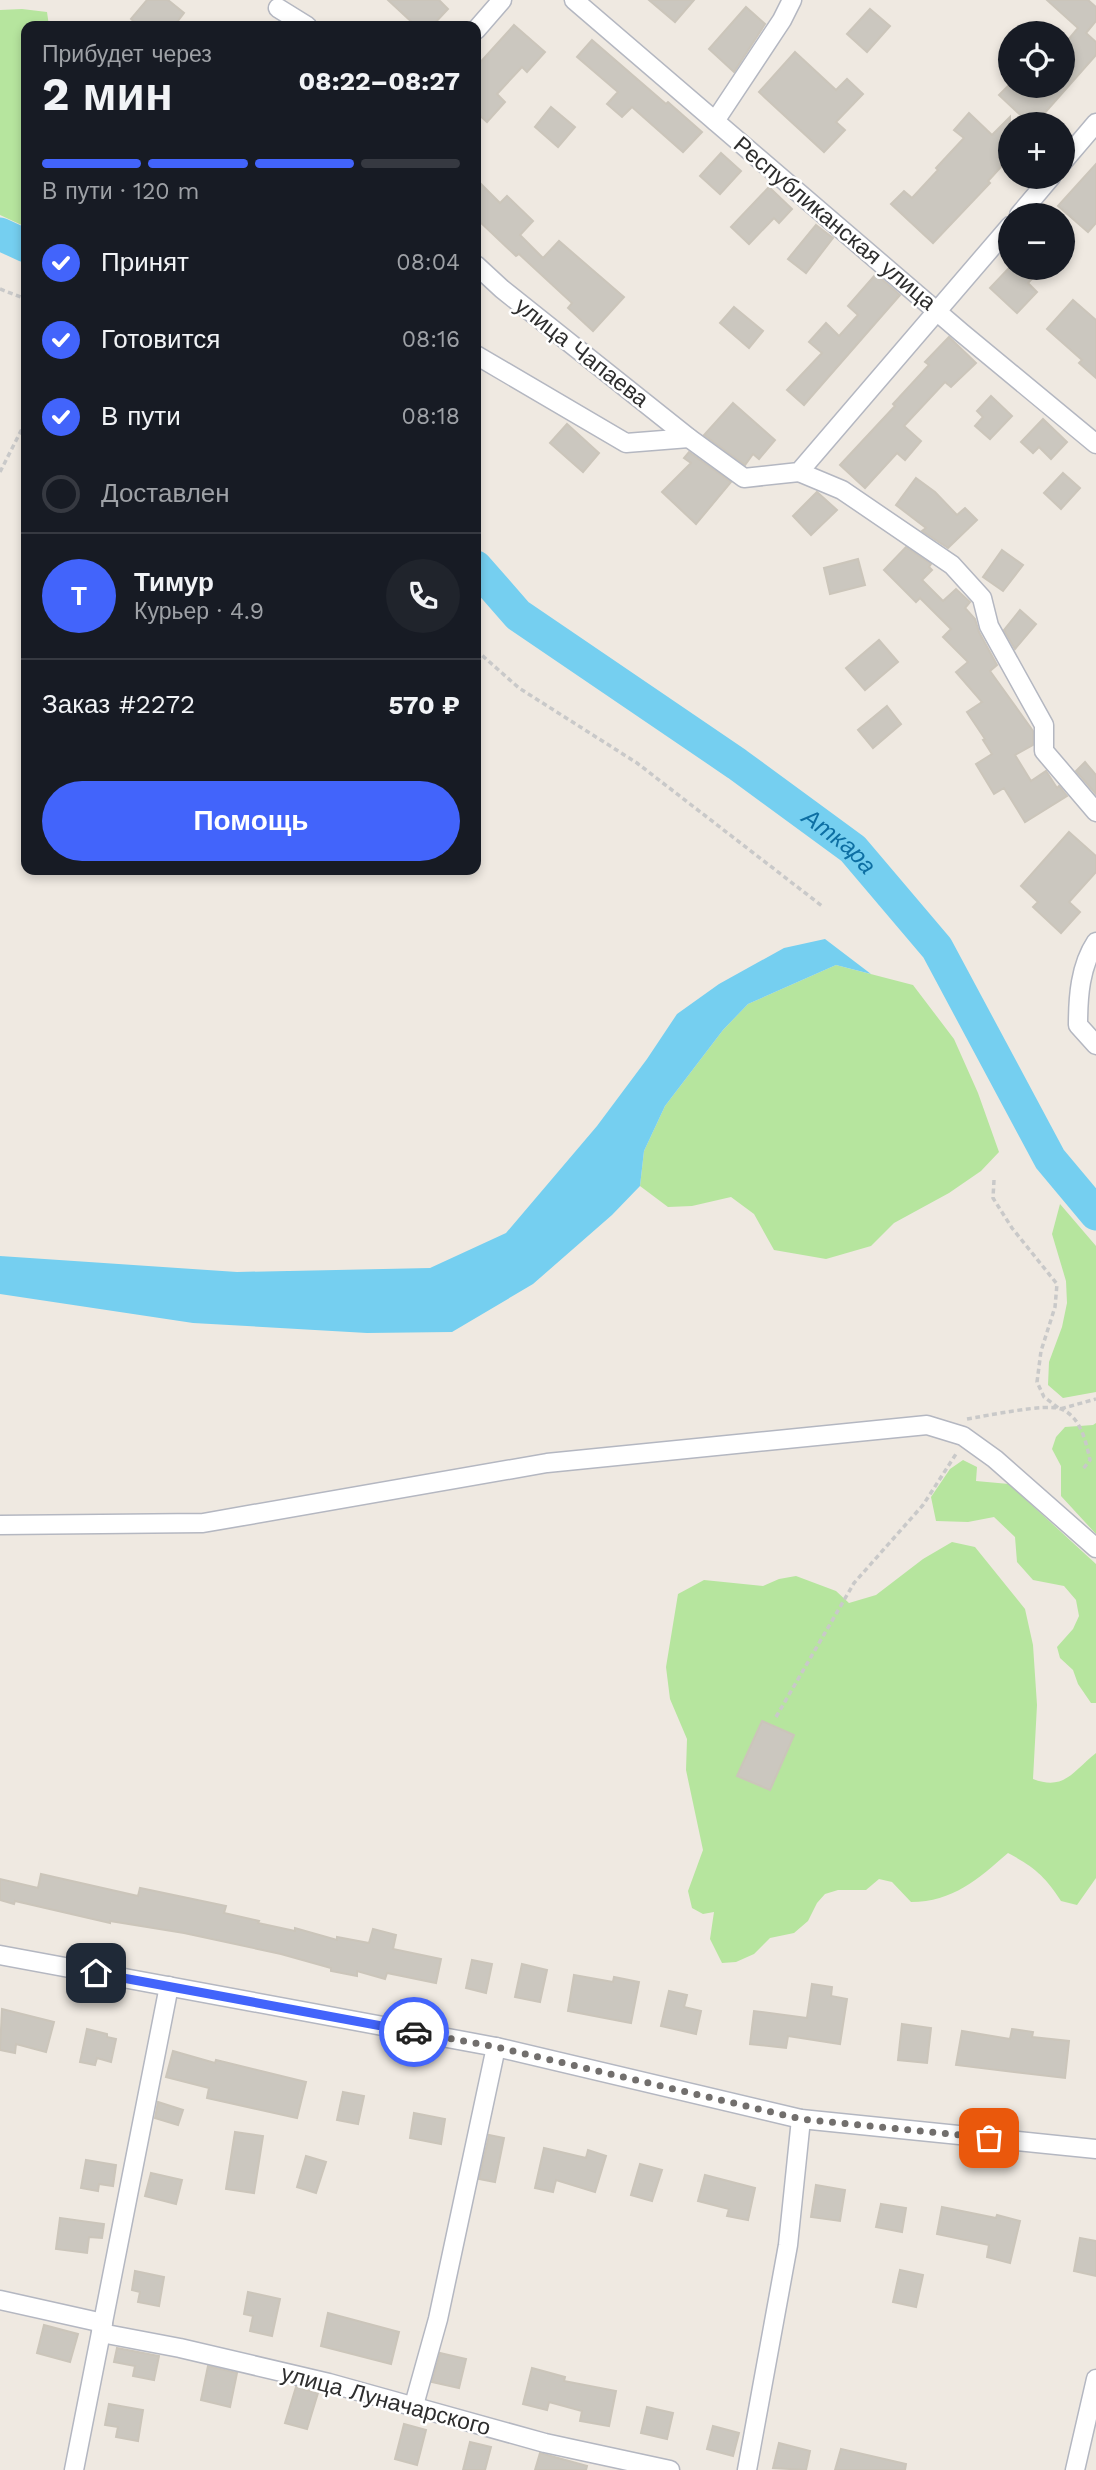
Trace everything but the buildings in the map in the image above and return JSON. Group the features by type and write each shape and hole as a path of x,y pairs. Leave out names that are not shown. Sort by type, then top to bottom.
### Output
{"street":[{"path":"481,24 502,0"},
{"name":"Республиканская улица","path":"574,0 962,333 1096,444"},
{"path":"715,121 782,20 792,0"},
{"path":"278,8 299,21"},
{"path":"1075,148 1096,123"},
{"path":"1029,203 1041,189"},
{"path":"998,240 799,472 842,490 952,565 982,598 989,626 1044,725 1044,751 1096,812"},
{"name":"улица Чапаева","path":"481,270 689,438 744,478 799,472"},
{"path":"481,358 626,443 689,438"},
{"path":"1096,942 1078,990 1078,1025 1096,1045"},
{"path":"0,1525 203,1523 547,1463 927,1424 964,1427 995,1459 1096,1548"},
{"path":"0,1955 496,2047 801,2119 1096,2149"},
{"path":"74,2470 169,1986"},
{"path":"414,2405 438,2319 496,2047"},
{"path":"747,2470 788,2245 801,2119"},
{"name":"улица Луначарского","path":"0,2300 180,2348 414,2405 545,2443 670,2470"},
{"path":"1076,2470 1096,2379"}],"path":[{"path":"0,289 21,297"},
{"path":"0,472 21,431"},
{"path":"481,654 519,688 637,763 822,906"},
{"path":"995,1180 993,1198 1012,1228 1056,1284 1055,1307 1041,1351 1037,1382 1044,1397 1072,1417 1084,1435 1090,1460 1083,1469"},
{"path":"776,1717 854,1583 923,1504 956,1456 964,1427 1043,1408 1060,1409 1096,1399"}],"green space":[{"path":"0,10 47,12 48,21 21,21 21,225 0,215"},
{"path":"836,965 913,985 954,1039 978,1093 999,1152 981,1171 949,1193 894,1223 871,1246 826,1259 774,1250 754,1214 731,1197 692,1206 668,1207 640,1186 644,1151 665,1106 723,1030 748,1004"},
{"path":"1060,1204 1096,1246 1096,1392 1063,1398 1048,1385 1049,1362 1062,1327 1067,1303 1066,1281 1052,1234"},
{"path":"1096,1423 1096,1534 1061,1496 1061,1466 1052,1449 1056,1437 1065,1427"},
{"path":"963,1460 977,1467 976,1481 1009,1484 1096,1564 1096,1703 1091,1703 1078,1684 1073,1670 1060,1658 1057,1647 1073,1629 1079,1616 1076,1600 1064,1586 1033,1580 1017,1562 1015,1537 994,1517 968,1522 936,1521 931,1497 950,1469"},
{"path":"952,1542 975,1547 1025,1609 1033,1645 1037,1705 1033,1779 1053,1783 1061,1781 1096,1753 1096,1878 1077,1905 1061,1901 1038,1873 1008,1853 964,1887 926,1901 911,1902 892,1882 879,1879 866,1890 838,1890 825,1894 808,1921 794,1933 770,1938 754,1954 736,1962 722,1963 710,1939 714,1912 703,1914 692,1908 688,1891 703,1850 686,1770 687,1739 670,1699 666,1667 678,1594 704,1580 763,1586 796,1576 836,1591 849,1603 876,1595 923,1559"}],"water":[{"path":"825,939 871,974 836,965 748,1004 723,1030 665,1106 644,1151 640,1186 612,1215 533,1284 452,1332 367,1333 193,1323 0,1294 0,1256 237,1272 430,1268 506,1233 597,1126 677,1014 719,984 784,948"}],"waterway":[{"name":"Аткара","path":"0,234 21,244"},
{"name":"Аткара","path":"481,573 518,615 737,764 853,849 937,948 1050,1159 1096,1214"}],"way so far":[{"path":"414,2032 496,2047 801,2119 989,2138"}],"route":[{"path":"96,1973 414,2032"}]}
